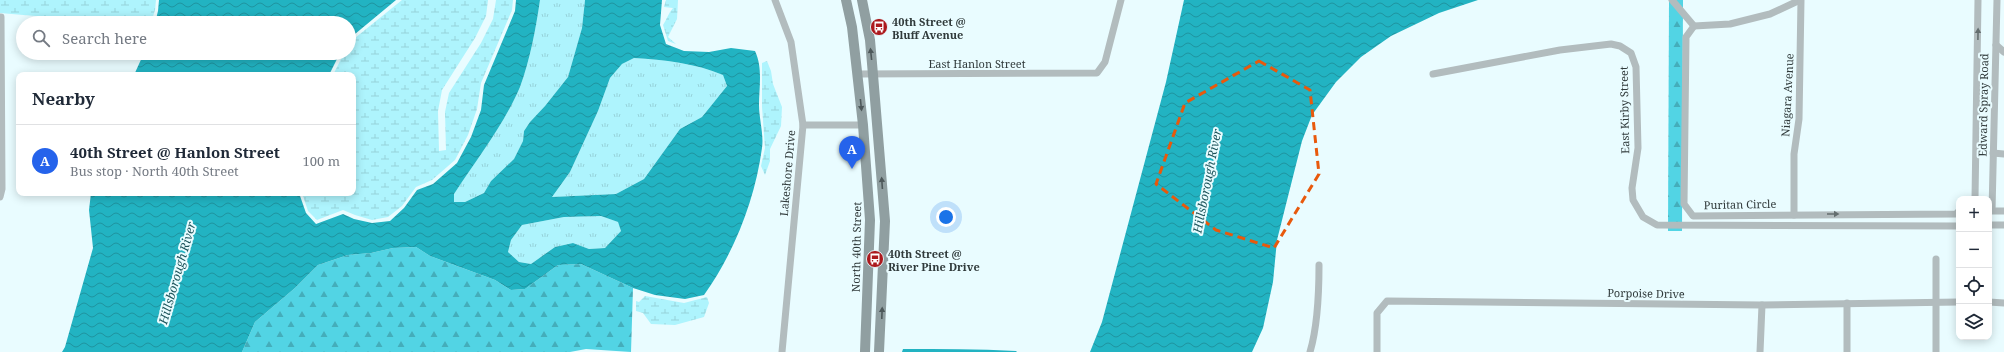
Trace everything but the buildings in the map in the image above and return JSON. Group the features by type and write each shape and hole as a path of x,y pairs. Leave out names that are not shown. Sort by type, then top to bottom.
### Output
{"main road":[{"name":"North 40th Street","path":"846,0 852,28 864,124 870,220 865,352"},
{"path":"862,0 870,40 885,221 879,352"},
{"path":"870,220 885,221"}],"street":[{"name":"Lakeshore Drive","path":"775,0 791,42 803,125 782,352"},
{"name":"East Hanlon Street","path":"858,74 1097,73 1105,62 1121,0"},
{"path":"1672,0 1694,26 1730,24 1770,14 1801,0"},
{"name":"Niagara Avenue","path":"1794,215 1794,154 1799,119 1801,0"},
{"path":"1975,196 1978,0"},
{"name":"Edward Spray Road","path":"1997,0 1992,211 2004,211"},
{"path":"0,196 2,189 1,17"},
{"name":"Puritan Circle","path":"1694,26 1686,37 1684,204 1693,216 1956,214"},
{"name":"East Kirby Street","path":"1433,74 1560,50 1611,44 1620,46 1631,53 1636,67 1638,148 1632,188 1633,200 1644,217 1657,225 1956,226"},
{"path":"1996,45 2004,52"},
{"path":"803,125 864,124"},
{"path":"1993,153 2004,154"},
{"path":"1992,225 2004,225"},
{"path":"1936,259 1936,352"},
{"path":"1310,352 1317,309 1319,265"},
{"name":"Porpoise Drive","path":"1378,352 1377,313 1387,301 1762,305 1956,302"},
{"path":"1992,302 2004,303"},
{"path":"1847,304 1847,352"},
{"path":"1760,352 1762,305"}],"highlighted area":[{"path":"1259,61 1310,90 1319,174 1274,248 1216,230 1156,184 1185,103"}],"green space":[{"path":"0,0 156,0 153,16 35,16 0,13"},
{"path":"402,0 488,0 486,16 475,38 442,90 438,111 439,151 446,150 445,112 449,93 481,43 493,19 496,0 513,0 512,10 481,83 477,109 468,135 455,160 432,180 416,187 402,206 388,217 372,220 343,210 317,220 308,211 303,196 356,196 356,72 334,72 340,60 356,60 356,37"},
{"path":"540,0 585,0 582,28 568,77 530,122 524,131 523,141 514,159 491,181 484,193 465,202 453,202 453,194 498,129 520,87 527,66 537,22"},
{"path":"666,0 678,0 677,19 668,37 676,44 668,41 663,25 673,8 664,7"},
{"path":"1669,0 1683,0 1682,231 1668,231"},
{"path":"634,58 668,61 712,71 723,75 727,86 702,117 680,129 644,179 616,194 552,197 570,172 598,111 610,78 622,64"},
{"path":"767,61 771,71 773,84 782,107 781,126 770,149 770,161 765,175 761,166 765,148 762,107 762,63"},
{"path":"601,216 618,222 621,231 605,248 589,249 573,243 555,247 531,264 519,262 508,252 511,240 522,225 564,217"},
{"path":"416,247 430,256 495,280 511,290 525,289 558,265 581,264 633,288 631,352 586,349 570,352 242,352 255,322 295,288 318,265 348,255 371,253 393,248"},
{"path":"645,296 684,303 707,297 709,303 704,317 675,325 651,324 643,313 636,311 636,301 639,302"}],"water":[{"path":"159,0 396,0 356,33 356,16 157,16"},
{"name":"Hillsborough River","path":"516,0 540,0 537,22 527,66 520,87 506,115 454,194 454,202 465,202 484,193 491,181 514,159 523,141 524,131 530,122 568,77 582,28 585,0 662,0 660,25 666,44 684,51 709,52 731,48 755,51 760,71 759,105 762,148 759,168 742,225 734,244 715,279 704,295 685,299 655,295 633,288 581,264 558,265 525,289 511,290 495,280 430,256 416,247 393,248 371,253 348,255 318,265 295,288 255,322 242,352 62,352 65,347 93,248 89,210 91,196 300,196 306,213 316,224 343,214 354,219 372,223 390,221 404,208 417,190 433,184 457,163 471,137 481,110 484,85 515,11","holes":["634,58 668,61 702,68 723,75 727,86 702,117 680,129 644,179 616,194 552,197 570,172 598,111 610,78 622,64","601,216 618,222 621,231 605,248 589,249 573,243 555,247 531,264 519,262 508,252 511,240 522,225 564,217"]},
{"name":"Hillsborough River","path":"1184,0 1478,0 1439,13 1391,36 1361,57 1336,82 1312,115 1302,141 1277,240 1273,282 1263,328 1252,352 1090,352 1102,322 1166,82"},
{"path":"141,60 336,60 330,72 135,72"},
{"path":"903,349 988,350 1017,352 902,352"}],"place":[{"name":"40th Street @ Bluff Avenue","path":"879,27"},
{"name":"40th Street @ Hanlon Street","path":"852,169"},
{"name":"40th Street @ River Pine Drive","path":"875,259"}]}
